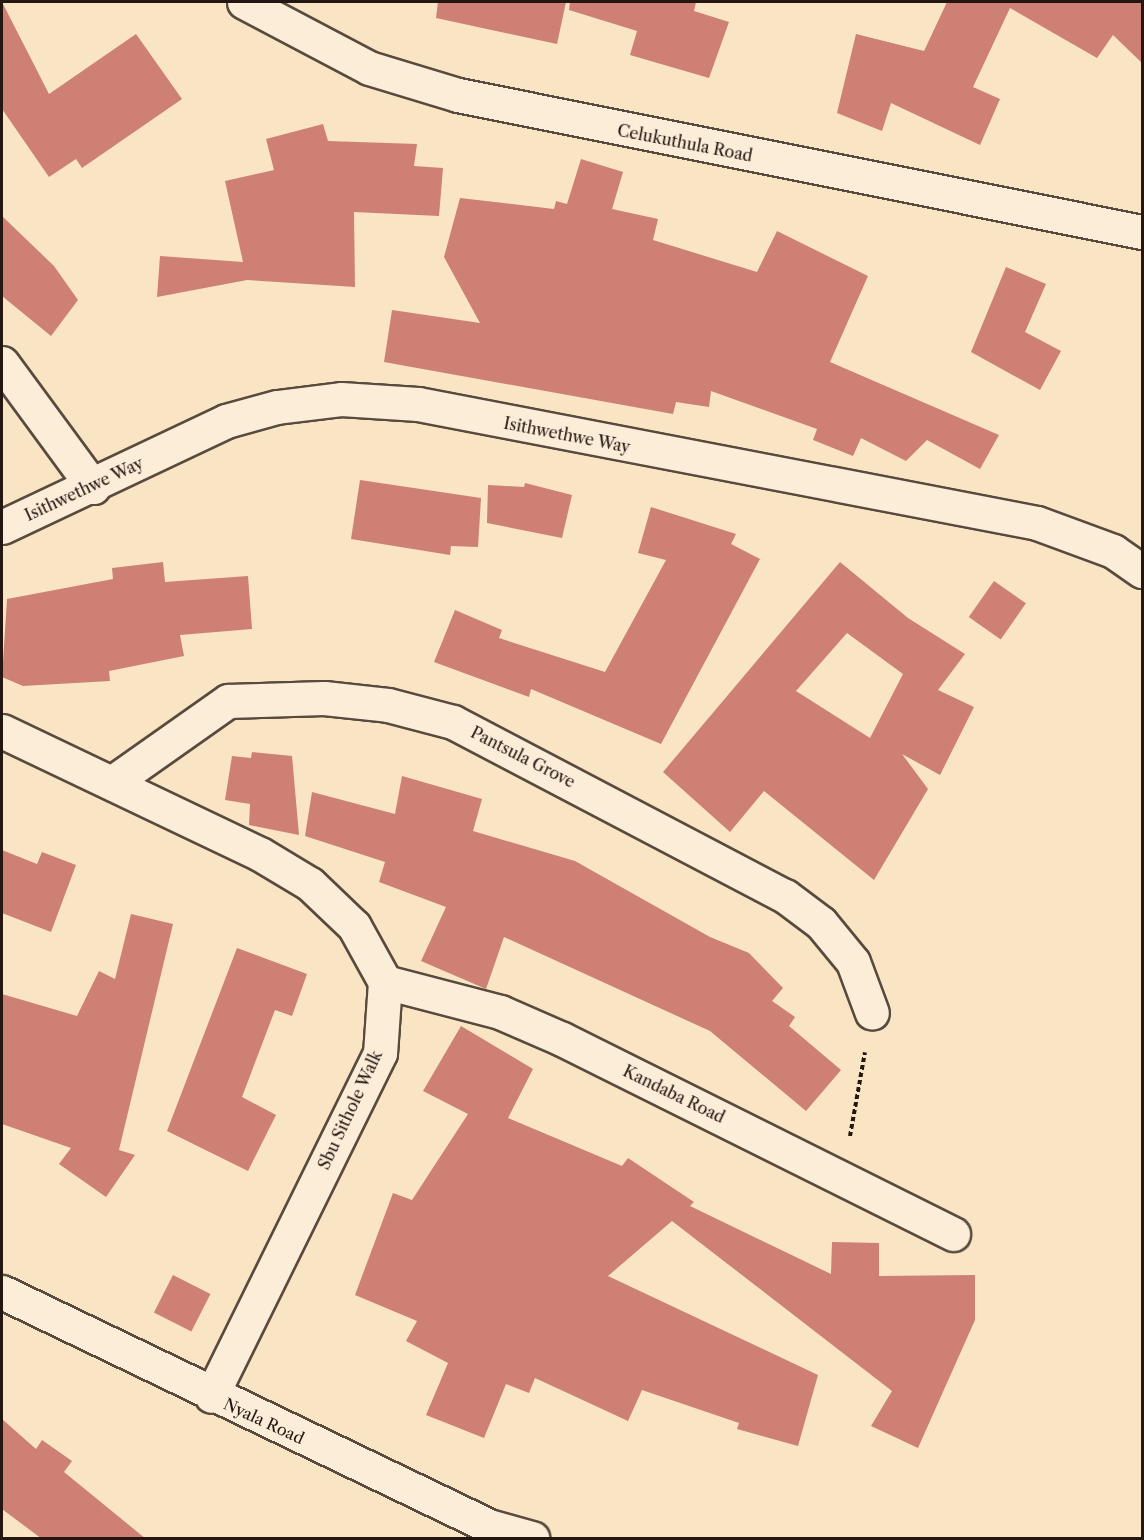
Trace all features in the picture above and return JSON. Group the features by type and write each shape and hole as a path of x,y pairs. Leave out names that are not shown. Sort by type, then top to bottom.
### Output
{"street":[{"name":"Celukuthula Road","path":"244,2 296,14 369,68 458,95 1143,232"},
{"path":"2,363 93,487"},
{"name":"Isithwethwe Way","path":"2,527 93,487 226,421 277,406 342,399 418,404 1037,523 1113,551 1143,571"},
{"name":"Pantsula Grove","path":"112,782 228,701 324,698 388,705 453,722 785,896 821,923 853,962 872,1013"},
{"path":"2,731 112,782 310,884 354,926 385,982"},
{"name":"Kandaba Road","path":"385,982 521,1021 953,1234"},
{"name":"Sbu Sithole Walk","path":"211,1396 380,1053 385,982"},
{"name":"Nyala Road","path":"2,1292 211,1396 489,1526 532,1539"}],"path":[{"path":"843,1178 872,1013"}],"building":[{"path":"2,2 49,94 136,34 182,99 82,168 76,159 49,177 2,109"},
{"path":"438,2 566,2 557,44 436,18"},
{"path":"570,2 696,2 694,11 729,22 709,78 630,55 637,31 569,10"},
{"path":"947,2 1143,2 1143,64 1113,35 1097,58 1010,8 973,87 1000,99 980,145 891,103 882,131 837,113 856,34 924,51"},
{"path":"323,124 328,141 417,144 414,166 443,168 439,216 354,212 355,287 247,280 157,297 160,256 243,262 225,181 274,170 266,139"},
{"path":"581,159 623,172 612,209 658,219 653,240 757,272 777,231 868,276 830,362 999,435 980,469 927,440 906,461 861,438 853,456 813,440 817,429 711,391 709,407 676,402 673,414 384,362 392,310 480,323 444,257 460,198 554,209 556,201 567,204"},
{"path":"2,216 54,266 78,300 51,336 2,296"},
{"path":"1006,267 1046,284 1025,332 1061,351 1040,390 971,352"},
{"path":"360,480 481,498 478,547 451,546 450,555 351,539"},
{"path":"525,483 572,495 562,538 487,523 488,485 524,487"},
{"path":"651,507 736,534 731,544 760,559 661,744 531,689 529,697 434,662 455,610 502,630 499,638 605,672 666,560 638,553"},
{"path":"163,562 165,582 248,576 252,629 180,635 184,656 109,671 110,681 23,686 2,677 7,599 113,579 112,568"},
{"path":"840,562 908,618 965,654 938,690 974,707 940,775 902,754 928,789 874,880 764,791 730,832 663,772","holes":["847,633 903,674 870,738 796,691"]},
{"path":"994,581 1026,603 1001,639 969,617"},
{"path":"252,752 292,756 299,835 249,825 250,804 225,800 232,756 251,758"},
{"path":"402,776 482,799 473,831 575,861 710,937 749,953 783,988 772,1001 795,1017 789,1026 841,1070 806,1111 710,1031 504,937 486,989 421,961 446,907 379,882 385,862 305,836 312,792 395,814"},
{"path":"2,850 37,864 42,852 76,865 51,932 2,913"},
{"path":"131,914 173,924 119,1150 135,1155 106,1197 59,1164 71,1148 2,1124 2,994 77,1016 99,971 115,979"},
{"path":"237,948 307,974 292,1016 275,1010 242,1097 276,1115 248,1171 167,1131"},
{"path":"461,1026 533,1069 508,1118 622,1166 628,1158 694,1202 690,1206 831,1274 832,1242 879,1243 879,1276 975,1275 975,1320 918,1448 871,1426 892,1391 672,1221 608,1276 818,1375 798,1446 737,1429 739,1423 642,1390 628,1421 535,1378 529,1393 506,1384 484,1438 426,1415 448,1363 406,1341 417,1321 355,1295 393,1193 412,1200 468,1114 423,1091"},
{"path":"173,1275 210,1294 191,1331 154,1312"},
{"path":"2,1419 36,1449 42,1440 72,1461 64,1472 146,1539 42,1539 2,1509"}]}
